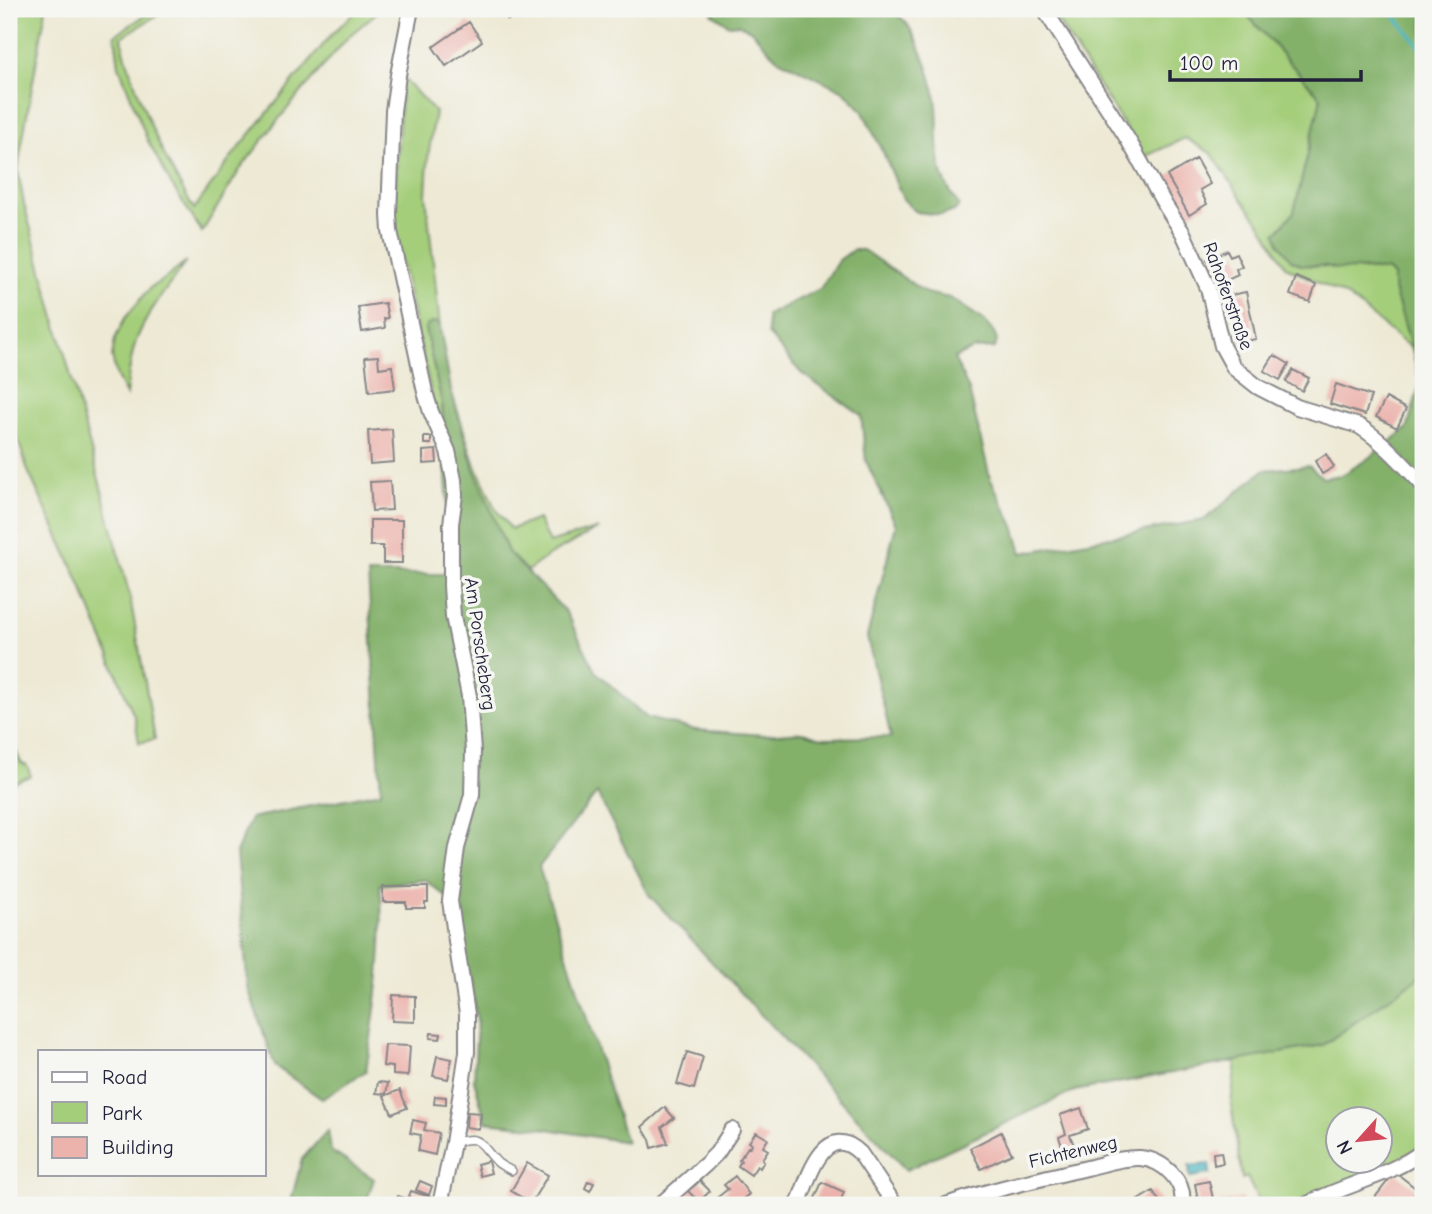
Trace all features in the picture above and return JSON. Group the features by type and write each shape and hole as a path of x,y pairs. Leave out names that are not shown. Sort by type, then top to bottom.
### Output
{"street":[{"name":"Am Porscheberg","path":"411,9 393,111 390,223 425,392 448,452 454,480 450,534 453,616 469,696 473,751 472,795 457,848 450,901 463,983 467,1052 463,1088 440,1205"},
{"name":"Rahoferstraße","path":"1044,9 1127,138 1183,233 1208,288 1222,346 1234,368 1258,387 1297,407 1359,426 1380,440 1423,485"},
{"path":"660,1205 711,1158 732,1130"},
{"path":"798,1205 816,1160 829,1146 838,1143 854,1147 860,1153 895,1205"},
{"path":"1306,1205 1396,1167 1423,1151"},
{"name":"Fichtenweg","path":"946,1205 1033,1180 1140,1158 1157,1163 1174,1176 1182,1191 1182,1205"}],"lane":[{"path":"453,1143 466,1139 477,1140 498,1163 512,1171"}],"green space":[{"path":"9,9 46,9 18,171 24,204 130,597 155,739 139,743 135,718 76,574 28,471 9,411"},
{"path":"155,9 167,9 122,37 124,49 154,133 194,209 233,155 332,34 358,9 381,9 349,36 282,115 239,171 202,232 171,184 147,139 119,66 115,35"},
{"path":"710,9 892,10 908,25 930,76 936,97 941,169 950,192 959,205 955,211 941,215 916,212 903,199 862,110 844,91 776,58 751,30 738,24 729,25"},
{"path":"1050,9 1242,9 1321,98 1294,212 1302,265 1387,270 1393,276 1393,286 1412,349 1347,296 1286,267 1263,227 1212,154 1185,138 1144,157"},
{"path":"1242,9 1423,9 1423,974 1323,1045 1074,1091 906,1170 649,895 597,793 539,867 626,1142 486,1122 474,1080 477,1019 454,903 425,880 380,885 381,955 366,1071 322,1099 275,1066 248,988 236,853 251,818 381,792 368,574 443,574 451,567 442,403 425,329 429,324 436,322 440,327 451,390 473,466 508,552 566,612 596,672 647,718 696,730 764,735 803,732 821,738 891,737 867,637 896,525 866,461 861,415 801,373 768,334 767,315 820,289 838,261 853,250 863,250 926,293 950,298 982,319 993,331 997,340 995,348 973,349 954,358 969,390 990,478 1014,526 1022,553 1204,520 1264,470 1309,466 1323,478 1342,475 1407,429 1420,384 1393,286 1393,276 1387,270 1302,265 1291,260 1279,243 1276,233 1294,212 1321,98"},
{"path":"402,77 435,112 426,195 440,327 436,322 425,329 442,403 444,429 435,409 393,225"},
{"path":"186,262 158,300 136,341 126,395 117,377 112,357 115,339 125,318 151,287"},
{"path":"451,390 473,459 495,508 511,529 538,519 549,543 599,528 551,554 527,571 508,552 473,466"},
{"path":"9,735 21,763 27,766 31,776 9,784"},
{"path":"1423,974 1423,1157 1394,1167 1394,1106 1324,1106 1324,1176 1367,1176 1320,1192 1296,1205 1260,1205 1247,1177 1242,1179 1231,1104 1236,1061 1323,1045"},
{"path":"328,1130 331,1151 374,1179 365,1205 290,1205 302,1159"}],"water":[{"path":"1209,1164 1210,1174 1190,1177 1189,1166"}],"building":[{"path":"500,9 524,9 508,20"},
{"path":"469,22 482,41 446,66 433,47"},
{"path":"1196,159 1210,184 1200,190 1207,204 1189,215 1167,176"},
{"path":"1227,250 1230,256 1236,253 1242,266 1236,269 1238,275 1219,284 1207,259"},
{"path":"1296,277 1316,285 1310,302 1290,295"},
{"path":"1246,292 1256,339 1241,342 1231,295"},
{"path":"385,303 388,318 384,319 385,328 362,332 358,307"},
{"path":"1274,355 1289,364 1280,380 1264,371"},
{"path":"378,356 379,368 392,366 395,389 369,392 365,357"},
{"path":"1293,370 1309,378 1302,391 1286,382"},
{"path":"1336,384 1371,396 1365,415 1330,404"},
{"path":"1386,398 1406,409 1397,428 1376,417"},
{"path":"392,429 394,462 370,464 368,431"},
{"path":"424,437 431,437 431,444 424,444"},
{"path":"436,450 437,463 423,464 423,451"},
{"path":"1326,454 1334,467 1322,474 1315,461"},
{"path":"390,481 392,510 372,511 370,482"},
{"path":"370,520 402,520 402,563 383,563 383,546 370,546"},
{"path":"383,887 428,887 428,902 425,902 425,908 406,908 406,902 383,902"},
{"path":"393,995 415,996 415,1022 392,1021"},
{"path":"431,1033 441,1034 440,1039 430,1038"},
{"path":"385,1045 410,1046 408,1076 393,1075 393,1067 383,1066"},
{"path":"687,1052 703,1057 694,1089 677,1084"},
{"path":"437,1056 452,1059 448,1079 433,1076"},
{"path":"378,1082 388,1083 386,1094 376,1093"},
{"path":"400,1090 407,1108 392,1114 384,1096"},
{"path":"435,1096 446,1097 446,1105 434,1104"},
{"path":"665,1107 674,1118 662,1127 668,1143 652,1148 642,1127"},
{"path":"1081,1108 1088,1129 1070,1135 1075,1148 1064,1152 1059,1137 1066,1134 1060,1115"},
{"path":"467,1112 481,1113 479,1129 466,1127"},
{"path":"413,1120 426,1123 424,1130 439,1133 435,1155 418,1151 421,1135 410,1133"},
{"path":"756,1132 768,1139 763,1147 768,1150 760,1168 757,1166 751,1175 738,1166"},
{"path":"1001,1132 1012,1154 981,1169 970,1148"},
{"path":"1221,1152 1223,1163 1214,1165 1213,1153"},
{"path":"488,1161 491,1173 480,1176 477,1164"},
{"path":"527,1163 548,1175 531,1203 511,1191"},
{"path":"1394,1173 1423,1194 1416,1205 1369,1205 1394,1176"},
{"path":"735,1176 749,1194 736,1205 708,1205 728,1189 724,1185"},
{"path":"420,1181 432,1186 429,1195 416,1190"},
{"path":"588,1181 594,1183 590,1191 585,1188"},
{"path":"700,1181 710,1191 699,1202 688,1191"},
{"path":"1209,1181 1214,1203 1199,1205 1195,1184"},
{"path":"822,1182 844,1192 839,1205 812,1205"},
{"path":"411,1191 430,1197 428,1205 395,1205 398,1196 408,1199"},
{"path":"1153,1191 1162,1205 1130,1205"},
{"path":"1242,1198 1244,1205 1215,1204"}],"waterway":[{"path":"1389,9 1423,50"}]}
